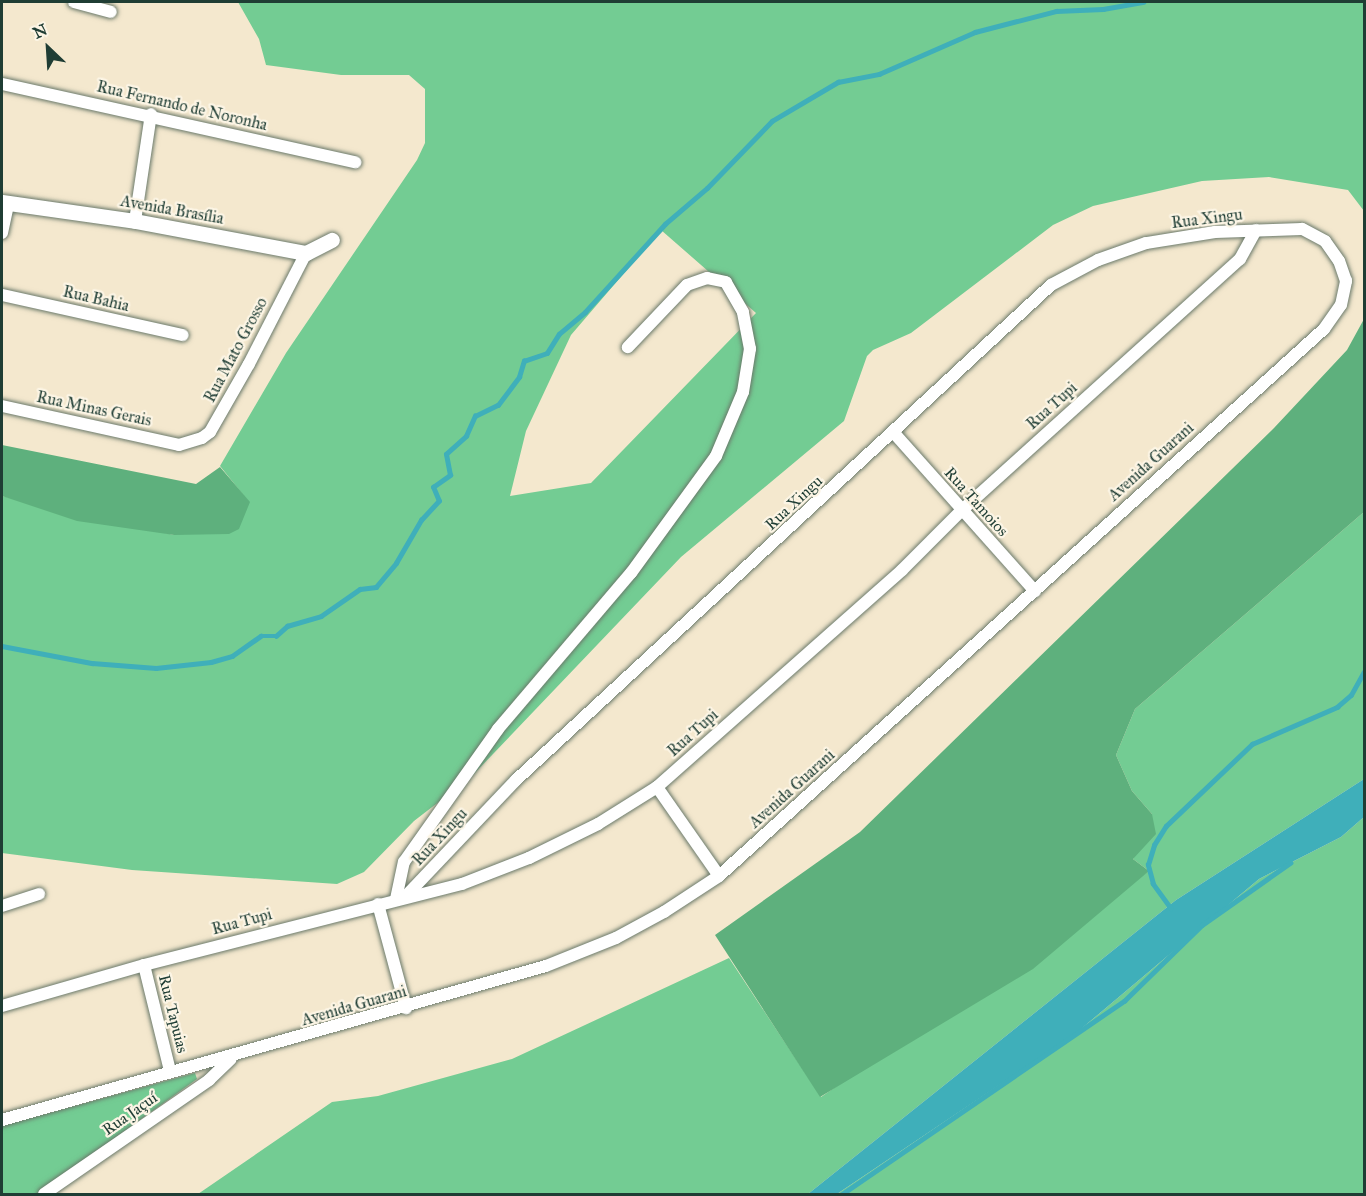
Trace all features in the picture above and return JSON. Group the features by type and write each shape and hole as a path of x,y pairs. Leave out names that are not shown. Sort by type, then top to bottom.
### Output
{"street":[{"path":"74,2 111,12"},
{"name":"Rua Fernando de Noronha","path":"2,84 151,114 355,162"},
{"path":"135,221 151,114"},
{"path":"2,233 5,203"},
{"name":"Avenida Brasília","path":"5,203 135,221 306,253"},
{"name":"Avenida Guarani","path":"2,1120 170,1071 231,1058 546,966 616,938 719,876 1324,329 1341,305 1346,281 1339,261 1325,241 1302,229 1256,230"},
{"name":"Rua Xingu","path":"401,898 516,780 894,433 1051,285 1098,260 1146,243 1256,230"},
{"name":"Rua Tupi","path":"2,1006 144,965 462,884 529,858 598,824 657,787 902,570 961,512 1240,259 1256,230"},
{"path":"306,253 332,240"},
{"name":"Rua Mato Grosso","path":"179,445 210,432 249,364 306,253"},
{"path":"401,898 404,862 498,729 631,573 716,456 743,392 750,349 743,312 726,282 707,278 687,285 628,346"},
{"name":"Rua Bahia","path":"2,295 183,335"},
{"name":"Rua Minas Gerais","path":"2,406 179,445"},
{"name":"Rua Tamoios","path":"894,433 961,512 1035,591"},
{"path":"657,787 719,876"},
{"path":"2,906 39,894"},
{"path":"378,904 406,1008"},
{"name":"Rua Tapuias","path":"144,965 170,1071"},
{"name":"Rua Jaçuí","path":"44,1194 209,1080 231,1058"}],"green space":[{"path":"238,2 1364,2 1364,211 1348,190 1269,177 1202,181 1093,206 1053,225 911,333 873,350 867,356 844,421 681,557 471,777 414,821 364,872 337,884 132,870 2,853 2,496 174,535 249,502 220,466 286,353 417,160 425,143 425,89 409,75 341,75 266,65 259,39","holes":["661,230 756,313 591,483 510,496 526,431 571,335"]},
{"path":"1364,319 1364,512 1135,709 1116,755 1132,791 1152,814 1156,834 1133,859 1149,871 1033,969 820,1097 715,935 860,832 1274,428 1347,350"},
{"path":"2,445 196,484 220,467 250,502 239,529 229,534 174,535 77,521 2,496"},
{"path":"1364,512 1364,779 1176,900 808,1194 198,1194 332,1102 378,1096 512,1059 729,958 821,1097 1149,871 1133,859 1152,814 1132,791 1116,755 1135,709"},
{"path":"1364,817 1364,1194 837,1194 1075,1034 1259,879 1341,837"},
{"path":"195,1073 197,1079 37,1194 2,1194 2,1126"}],"water":[{"path":"1364,779 1364,817 1341,837 1259,879 1075,1034 837,1194 808,1194 1176,900"}],"waterway":[{"path":"2,646 92,663 156,668 211,662 232,656 261,636 276,636 287,626 321,616 360,589 376,587 396,563 421,520 439,501 433,487 450,475 446,454 466,436 475,416 498,405 519,377 524,361 547,353 559,334 585,312 665,224 707,188 772,121 838,82 879,74 975,32 1056,11 1103,9 1143,2"},
{"path":"1171,909 1153,884 1148,865 1154,845 1166,826 1252,744 1337,707 1351,695 1364,672"},
{"path":"842,1194 1124,1001 1202,925 1290,863"}]}
